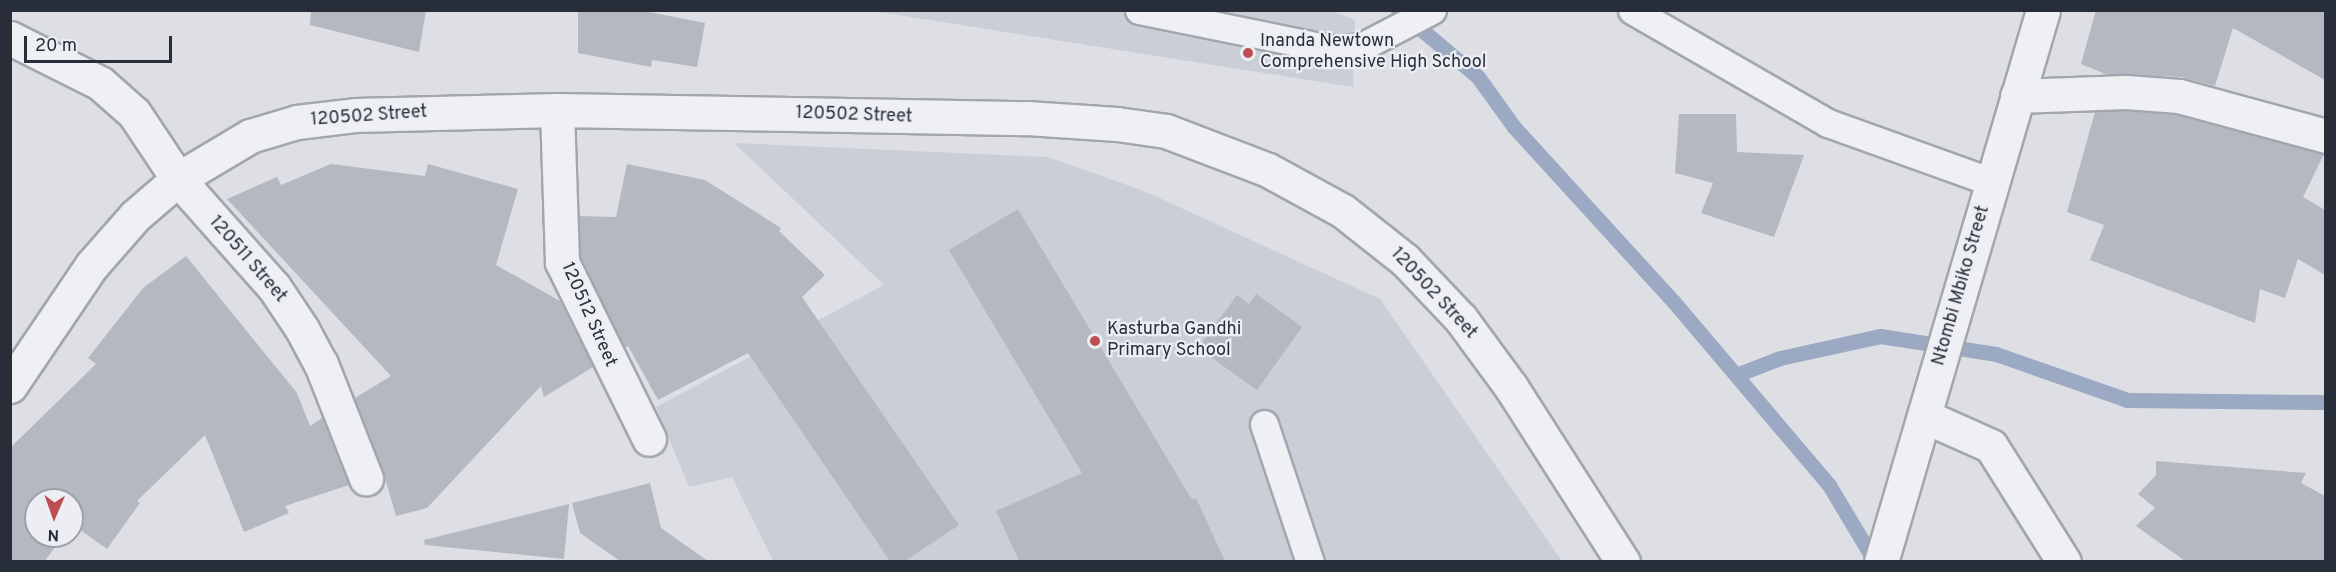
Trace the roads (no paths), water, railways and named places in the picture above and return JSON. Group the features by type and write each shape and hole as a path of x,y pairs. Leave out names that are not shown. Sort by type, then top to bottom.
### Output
{"street":[{"name":"Ntombi Mbiko Street","path":"1881,561 2043,10"},
{"name":"120511 Street","path":"10,38 100,83 134,113 178,179 274,287 302,329 321,364 366,478"},
{"path":"2017,96 2126,92 2179,96 2223,105 2325,136"},
{"name":"120502 Street","path":"10,386 92,265 135,216 178,179 249,136 297,122 355,115 557,110 1027,118 1117,124 1166,131 1268,170 1343,211 1406,260 1461,319 1511,387 1623,561"},
{"name":"120512 Street","path":"557,110 562,262 649,439"},
{"path":"1924,416 1990,446 2064,561"}],"lane":[{"path":"1139,10 1313,48 1361,47 1432,10"},
{"path":"1632,10 1828,123 1992,182"},
{"path":"1264,424 1310,561"}],"waterway":[{"path":"1398,10 1478,77 1514,127 1673,301 1829,485 1875,562"},
{"path":"1736,375 1780,358 1880,336 1996,354 2127,400 2326,402"}],"place":[{"name":"Inanda Newtown Comprehensive High School","path":"1248,53"},
{"name":"Kasturba Gandhi Primary School","path":"1095,341"}]}
